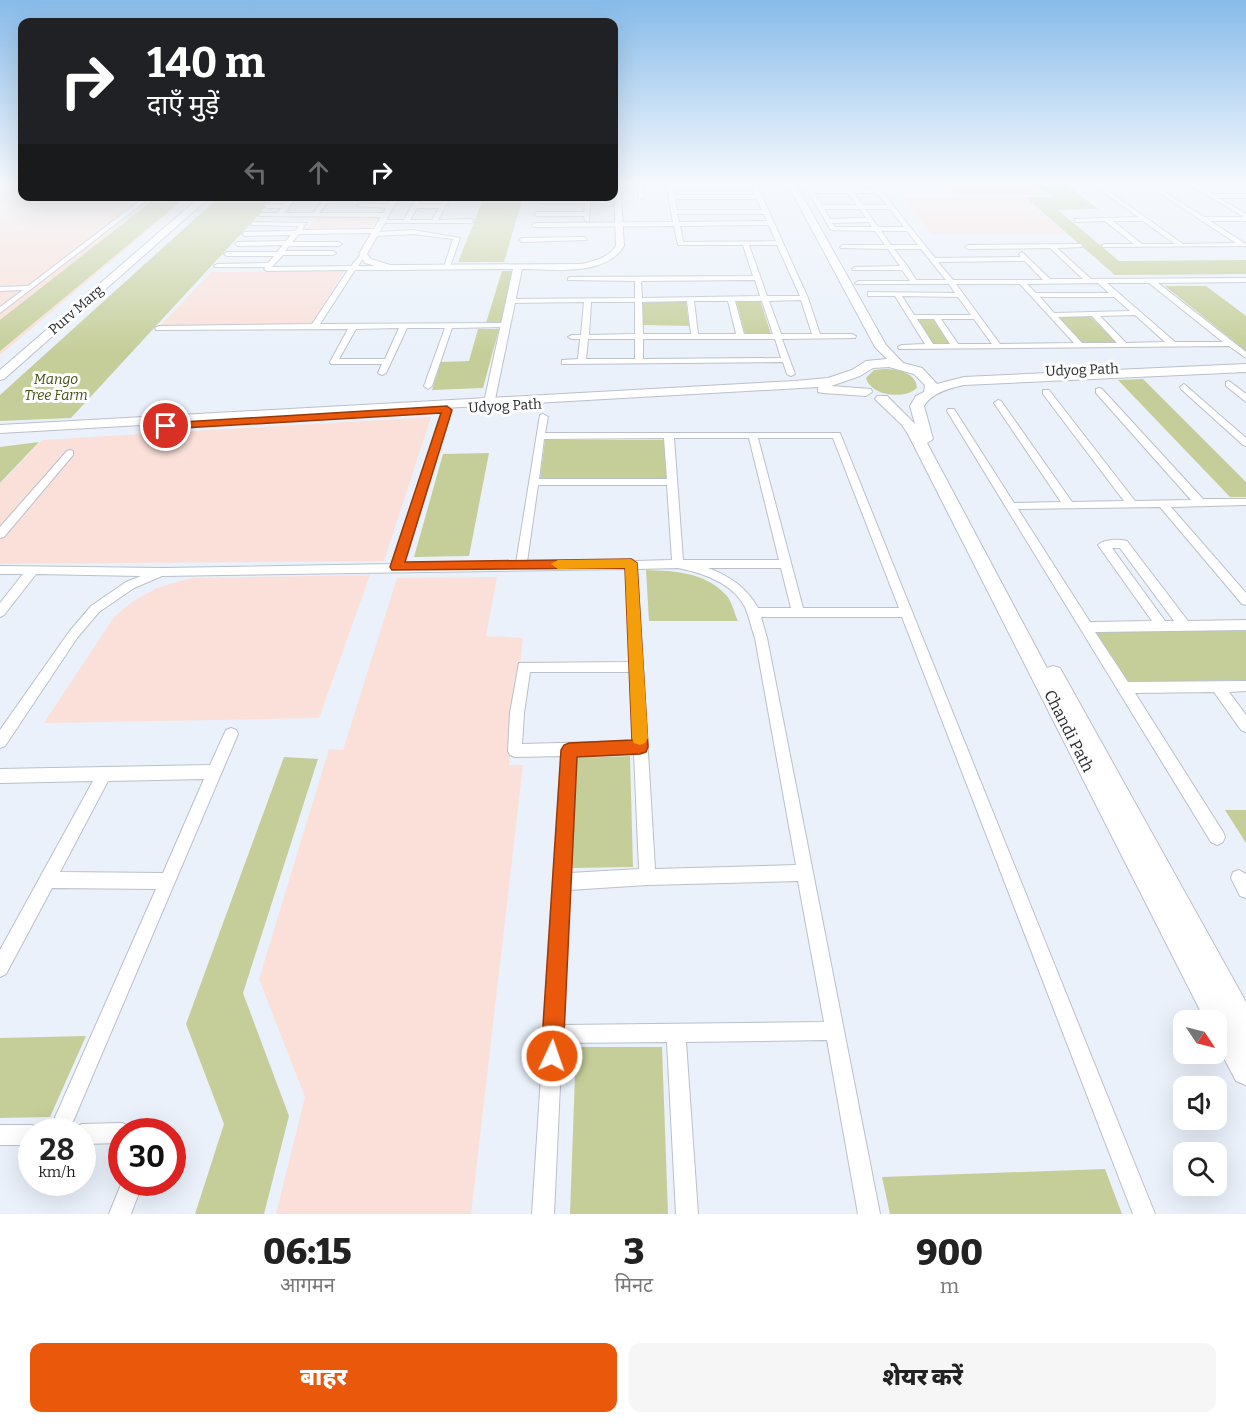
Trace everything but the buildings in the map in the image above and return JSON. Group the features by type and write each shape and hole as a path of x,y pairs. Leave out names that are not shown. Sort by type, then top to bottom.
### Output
{"main road":[{"name":"Purv Marg","path":"0,363 143,240"},
{"name":"Purv Marg","path":"0,376 157,240"},
{"path":"817,240 870,346 872,357 870,364 898,364"},
{"path":"820,240 881,347 898,364"},
{"name":"Udyog Path","path":"898,364 918,371 959,375 1246,363"},
{"name":"Udyog Path","path":"0,435 447,410 490,404 795,385 830,382 856,374 862,367 870,364"},
{"name":"Udyog Path","path":"0,429 841,388 898,402 926,395 944,385 964,381 1246,368"},
{"path":"918,371 931,384 926,395"},
{"name":"Chandi Path","path":"856,374 855,380 907,422 915,434 1246,1071"},
{"name":"Chandi Path","path":"926,395 917,406 924,434 1246,1030"}],"street":[{"path":"0,311 93,240"},
{"path":"292,240 267,269 581,266 606,259 616,253 620,246 620,240"},
{"path":"321,269 342,240"},
{"path":"314,328 371,240"},
{"path":"447,267 456,240"},
{"path":"544,240 585,242 585,240"},
{"path":"679,240 680,244 779,243"},
{"path":"778,240 804,298 817,336"},
{"path":"884,240 914,282"},
{"path":"916,240 951,282 997,345"},
{"path":"1133,240 1141,246"},
{"path":"1173,240 1182,246"},
{"path":"745,243 791,374"},
{"path":"238,244 339,244"},
{"path":"980,260 966,245 1080,246"},
{"path":"1051,246 1089,281"},
{"path":"1104,246 1245,246"},
{"path":"843,247 922,247"},
{"path":"866,247 871,254"},
{"path":"1015,247 1048,281"},
{"path":"227,254 333,253"},
{"path":"363,254 368,261 389,268"},
{"path":"933,260 1027,259"},
{"path":"876,261 880,268"},
{"path":"217,266 271,265"},
{"path":"490,404 518,267"},
{"path":"855,269 906,268"},
{"path":"570,279 757,278"},
{"path":"638,279 639,362"},
{"path":"1231,280 1246,291"},
{"path":"858,283 1246,280"},
{"path":"1100,281 1172,344"},
{"path":"1151,281 1246,356"},
{"path":"1022,282 1080,345"},
{"path":"0,289 29,288"},
{"path":"871,294 960,295"},
{"path":"897,294 930,346"},
{"path":"1034,295 1116,295"},
{"path":"511,301 804,298"},
{"path":"690,299 695,337"},
{"path":"731,299 741,337"},
{"path":"582,362 588,300"},
{"path":"1053,315 1137,313"},
{"path":"1094,314 1124,345"},
{"path":"911,317 976,317"},
{"path":"936,317 955,346"},
{"path":"159,328 506,325"},
{"path":"428,386 449,326"},
{"path":"353,327 334,362 387,362"},
{"path":"382,373 404,327"},
{"path":"572,337 852,336"},
{"path":"902,347 1231,344"},
{"path":"565,362 786,360"},
{"path":"1229,384 1246,399"},
{"path":"1185,387 1246,443"},
{"path":"1100,391 1200,503"},
{"path":"1046,392 1132,504"},
{"path":"998,403 1069,505"},
{"path":"397,567 447,410"},
{"path":"951,411 1216,837"},
{"path":"521,565 543,417"},
{"path":"540,436 837,435 1144,1214"},
{"path":"669,436 678,564"},
{"path":"753,436 798,614"},
{"path":"0,534 4,525 70,453"},
{"path":"534,482 673,482"},
{"path":"1009,506 1246,502"},
{"path":"1163,504 1246,601"},
{"path":"1162,626 1104,545 1123,544 1184,625"},
{"path":"0,570 164,572 631,563 786,564"},
{"path":"631,563 646,877"},
{"path":"678,564 700,568 729,582 749,603 762,638 869,1214"},
{"path":"0,612 33,570"},
{"path":"0,742 73,635 95,609 130,585 164,572"},
{"path":"752,613 907,612"},
{"path":"1084,627 1246,625"},
{"path":"636,667 524,667 519,689 515,751 640,747"},
{"path":"1217,686 1246,726"},
{"path":"1123,688 1246,686"},
{"path":"65,1118 231,734"},
{"path":"543,1214 569,750"},
{"path":"0,776 214,772"},
{"path":"0,968 104,774"},
{"path":"562,882 646,877 806,873"},
{"path":"47,880 167,881"},
{"path":"554,1034 835,1031"},
{"path":"676,1033 687,1214"},
{"path":"0,1136 18,1135"},
{"path":"120,1214 127,1196"}],"shaded area":[{"path":"0,240 137,240 0,355"},
{"path":"344,271 312,324 161,325 211,272"},
{"path":"431,417 384,561 0,564 0,484 42,440"},
{"path":"370,575 319,718 44,723 114,617 132,602 157,588 191,578"},
{"path":"497,577 486,636 523,638 509,765 523,765 471,1214 276,1214 305,1097 259,979 329,749 343,750 397,578"}],"green space":[{"name":"Mango Tree Farm","path":"103,240 134,240 0,351 0,320"},
{"name":"Mango Tree Farm","path":"172,240 236,240 71,418 0,421 0,395"},
{"path":"467,240 511,240 504,262 458,262"},
{"path":"1074,240 1093,240 1119,261 1246,260 1246,274 1115,275"},
{"path":"502,271 514,271 502,323 486,323"},
{"path":"1165,286 1206,286 1246,316 1246,351"},
{"path":"736,300 760,300 771,334 745,334"},
{"path":"643,301 686,302 689,326 643,325"},
{"path":"1058,317 1091,317 1116,342 1082,342"},
{"path":"934,318 952,345 931,345 914,319"},
{"path":"478,329 499,329 483,388 432,390 441,362 469,361"},
{"path":"874,370 905,372 913,378 917,388 911,392 896,395 874,389 866,378"},
{"path":"1143,379 1246,482 1246,497 1230,497 1118,380"},
{"path":"545,440 666,440 669,479 540,479"},
{"name":"Mango Tree Farm","path":"39,442 0,483 0,447"},
{"path":"489,453 469,556 414,557 443,454"},
{"path":"646,570 689,574 709,582 718,587 728,598 738,621 649,621"},
{"path":"1246,628 1246,680 1127,682 1095,631"},
{"path":"630,756 633,867 571,868 574,758"},
{"path":"284,757 318,759 243,993 289,1116 264,1214 195,1214 224,1124 186,1024"},
{"path":"1225,810 1246,810 1246,843"},
{"path":"86,1036 50,1117 0,1118 0,1038"},
{"path":"576,1047 662,1047 668,1214 570,1214"},
{"path":"1105,1169 1122,1214 890,1214 882,1177"}],"slow traffic":[{"path":"558,564 631,563 640,738"}],"route":[{"path":"166,426 447,410 397,567 631,563 640,747 569,750 552,1056"}]}
